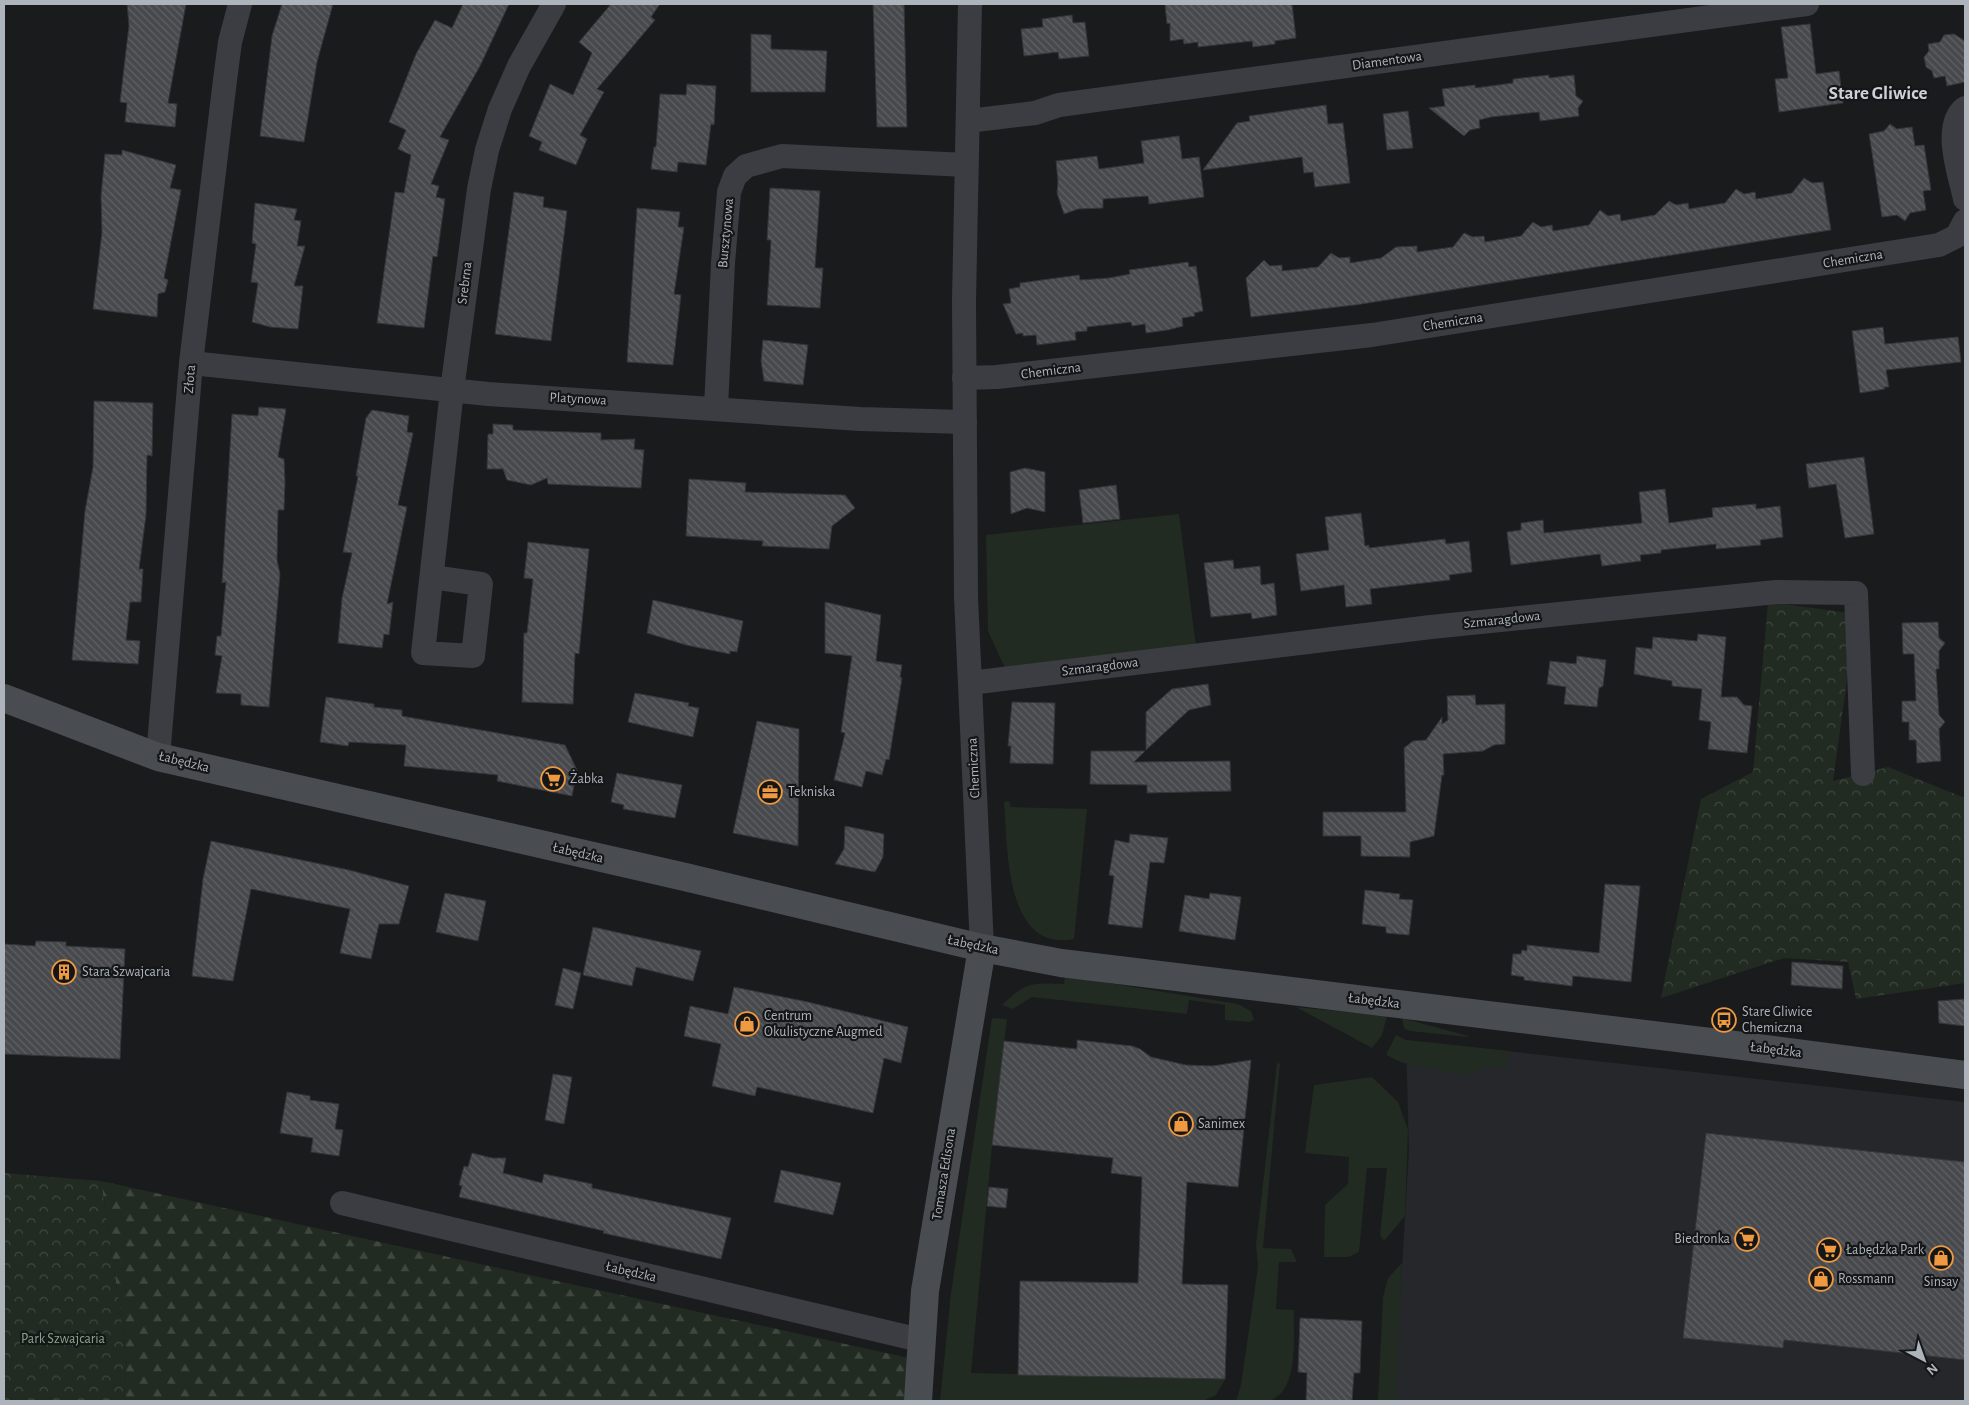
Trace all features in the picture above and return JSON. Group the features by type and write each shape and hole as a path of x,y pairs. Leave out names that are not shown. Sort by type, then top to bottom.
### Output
{"street":[{"name":"Złota","path":"158,757 192,363 230,42 240,4"},
{"name":"Srebrna","path":"432,577 468,259 487,150 500,109 518,66 554,4"},
{"name":"Chemiczna","path":"970,4 964,378 966,596 982,948"},
{"name":"Diamentowa","path":"968,121 1036,114 1059,105 1807,4"},
{"path":"1965,108 1959,113 1954,125 1954,145 1965,199"},
{"name":"Bursztynowa","path":"716,407 723,263 729,192 735,176 746,166 782,156 966,165"},
{"name":"Chemiczna","path":"964,378 997,377 1372,335 1939,245 1957,236 1965,221"},
{"name":"Platynowa","path":"192,363 452,390 716,407 860,419 965,422"},
{"name":"Szmaragdowa","path":"970,683 1421,628 1776,592 1856,593 1862,774"},
{"name":"Łabędzka","path":"4,698 158,757 676,875 982,948 1061,963 1717,1042 1965,1075"},
{"name":"Tomasza Edisona","path":"918,1401 920,1340 925,1291 982,948"},
{"name":"Łabędzka","path":"342,1203 920,1340"}],"shaded area":[{"path":"1406,1040 1965,1102 1965,1401 1394,1401 1409,1150"}],"green space":[{"path":"1179,514 1196,646 1005,668 988,631 986,535"},
{"path":"1768,602 1856,614 1833,781 1888,767 1965,798 1965,983 1856,999 1848,962 1784,958 1661,998 1701,799 1753,772"},
{"path":"1009,801 1011,807 1087,809 1074,939 1051,939 1034,930 1022,913 1014,892 1009,868 1004,802"},
{"path":"1065,976 1238,1004 1251,1011 1254,1020 1250,1022 1225,1020 1225,1005 1189,1000 1187,1014 1032,997 1013,1009 1002,1005 1023,988 1036,984 1064,984"},
{"path":"1296,1007 1387,1016 1382,1035 1372,1048"},
{"path":"992,1018 1007,1019 992,1145 971,1373 1225,1379 1216,1395 1203,1401 940,1401 951,1293"},
{"path":"1402,1018 1468,1037 1410,1031 1404,1028"},
{"path":"1396,1035 1406,1040 1509,1051 1505,1068 1485,1068 1466,1075 1403,1063 1386,1055"},
{"path":"1280,1063 1263,1248 1291,1249 1297,1262 1279,1262 1276,1309 1294,1310 1293,1362 1285,1387 1278,1396 1264,1402 1236,1401 1241,1385 1258,1267 1256,1244 1277,1064"},
{"path":"1372,1077 1398,1102 1408,1130 1405,1216 1384,1241 1380,1235 1387,1168 1367,1168 1359,1252 1348,1257 1324,1257 1325,1205 1348,1184 1349,1157 1305,1153 1314,1085"},
{"name":"Park Szwajcaria","path":"4,1173 101,1181 127,1358 124,1401 4,1401"},
{"path":"101,1181 909,1358 912,1401 124,1401 127,1358"},
{"path":"1402,1263 1396,1401 1378,1401 1383,1297 1388,1278"}],"building":[{"path":"127,4 186,4 168,103 177,104 175,127 125,122 127,103 120,102 129,25"},
{"path":"282,4 333,4 317,62 304,142 260,136 272,36"},
{"path":"463,4 509,4 480,66 440,137 449,140 431,184 439,186 436,197 445,199 437,257 433,256 424,328 377,323 395,192 404,193 411,155 398,149 406,130 389,122 416,54 435,20 452,28"},
{"path":"611,4 660,4 651,17 655,20 597,89 604,92 580,135 587,139 576,165 539,150 542,142 529,136 550,84 573,95 592,53 579,42"},
{"path":"873,4 904,4 907,127 877,127"},
{"path":"1292,4 1296,38 1275,41 1275,44 1253,47 1252,41 1198,47 1198,42 1184,44 1183,39 1170,41 1170,23 1167,24 1165,5"},
{"path":"1072,15 1073,23 1085,22 1089,56 1059,59 1058,52 1024,56 1021,29 1043,27 1042,19"},
{"path":"1810,24 1816,74 1839,71 1843,103 1779,112 1775,79 1788,78 1781,27"},
{"path":"751,34 771,35 771,49 827,51 825,92 751,92"},
{"path":"1954,34 1965,41 1965,82 1947,86 1945,76 1934,78 1932,71 1926,67 1924,57 1929,51 1928,44 1940,42 1944,35"},
{"path":"1549,75 1549,78 1574,75 1576,96 1583,101 1578,108 1579,116 1540,121 1539,112 1491,117 1479,120 1480,128 1470,130 1464,136 1429,108 1445,106 1442,89 1475,85 1475,88 1513,83 1513,79"},
{"path":"687,84 716,86 714,125 711,124 706,165 678,162 677,172 651,169 654,147 656,147 660,94 686,95"},
{"path":"1326,105 1328,124 1343,123 1350,183 1315,187 1313,172 1304,173 1302,157 1203,170 1237,123 1250,121 1249,116"},
{"path":"1408,111 1413,148 1387,150 1383,114"},
{"path":"1890,124 1897,129 1912,127 1915,146 1924,145 1931,190 1923,191 1926,210 1910,213 1905,221 1897,215 1882,217 1869,134 1884,131"},
{"path":"1179,136 1182,159 1199,157 1204,197 1149,204 1148,196 1103,199 1103,208 1078,209 1064,214 1057,193 1056,161 1097,156 1099,169 1144,163 1141,141"},
{"path":"122,150 176,165 170,188 181,190 164,278 168,280 165,292 158,294 157,317 93,309 102,232 101,196 105,154 122,155"},
{"path":"1804,178 1812,183 1823,182 1831,230 1355,305 1251,317 1246,278 1264,260 1270,266 1282,265 1282,271 1318,267 1331,253 1339,258 1350,257 1350,263 1381,258 1396,247 1417,246 1417,252 1453,247 1464,233 1473,237 1484,236 1485,242 1521,236 1533,222 1541,227 1552,225 1553,231 1589,225 1600,210 1608,216 1620,214 1621,221 1655,215 1669,201 1676,205 1688,203 1689,209 1725,203 1736,189 1744,194 1755,192 1756,199 1792,193"},
{"path":"770,188 820,191 815,268 823,268 820,308 767,305 771,240 767,240"},
{"path":"514,192 544,197 543,207 567,211 551,341 495,334"},
{"path":"255,203 297,209 294,220 301,221 297,246 305,246 294,286 303,286 298,329 270,327 252,322 258,283 251,282 256,244 252,243"},
{"path":"637,208 680,212 678,227 684,227 674,294 681,295 673,365 627,362"},
{"path":"1188,262 1189,267 1196,266 1203,311 1194,313 1195,316 1182,318 1183,326 1168,330 1146,333 1145,324 1132,326 1131,322 1087,327 1087,331 1075,332 1076,340 1037,345 1036,335 1023,336 1023,333 1016,334 1003,304 1011,303 1009,289 1020,287 1020,283 1079,275 1080,280 1109,278 1130,274 1129,270"},
{"path":"1883,327 1885,344 1958,337 1961,362 1886,370 1889,387 1860,393 1852,331"},
{"path":"763,340 808,345 803,385 764,381 761,361"},
{"path":"94,401 153,403 152,456 147,455 146,515 139,569 143,569 141,602 130,602 126,640 140,641 138,664 72,660 85,511 93,467"},
{"path":"259,407 286,409 278,457 284,459 284,510 278,510 277,560 280,574 269,707 241,705 241,694 216,693 222,656 215,655 217,636 221,636 226,582 222,583 232,414 258,416"},
{"path":"372,410 409,416 407,432 413,433 398,505 407,507 387,604 393,602 389,635 384,634 382,648 338,643 342,598 352,553 343,552 358,476 356,476 366,418"},
{"path":"493,424 513,425 513,430 601,433 601,440 635,439 634,449 644,450 641,488 548,484 547,478 531,485 507,480 503,469 487,469 488,434 493,434"},
{"path":"1864,457 1874,534 1845,538 1836,484 1809,488 1806,464"},
{"path":"1025,468 1045,472 1045,512 1027,508 1011,514 1010,472"},
{"path":"689,479 746,483 745,492 845,495 855,508 832,526 829,549 762,546 763,541 686,536"},
{"path":"1116,485 1120,519 1083,523 1079,490"},
{"path":"1665,489 1669,523 1713,517 1712,508 1756,504 1756,509 1780,506 1783,537 1760,540 1761,545 1716,549 1716,544 1661,550 1661,553 1640,555 1641,561 1602,566 1600,554 1511,565 1507,532 1521,530 1521,523 1543,520 1544,533 1642,523 1639,492"},
{"path":"1361,513 1365,546 1369,545 1369,548 1445,539 1446,544 1469,541 1472,572 1449,575 1450,580 1370,589 1372,604 1346,607 1344,585 1301,591 1296,554 1329,550 1325,517"},
{"path":"528,542 589,549 579,654 575,653 573,704 522,702 524,633 527,633 533,579 524,578"},
{"path":"1233,560 1234,569 1260,566 1261,585 1274,583 1277,615 1252,619 1251,613 1211,617 1204,563"},
{"path":"653,600 743,621 737,652 730,651 730,654 686,645 647,633"},
{"path":"825,602 881,615 876,661 902,665 900,677 902,678 889,760 886,759 882,775 866,771 862,787 834,780 845,733 841,732 852,656 825,653"},
{"path":"1938,622 1939,638 1945,643 1939,651 1939,669 1936,669 1939,715 1945,722 1939,729 1941,761 1917,763 1916,740 1909,740 1909,722 1902,722 1902,701 1916,701 1914,654 1903,654 1902,623"},
{"path":"1698,634 1726,637 1721,697 1737,697 1744,705 1752,706 1747,753 1708,749 1711,722 1699,720 1702,689 1672,686 1672,681 1634,674 1636,647 1652,649 1653,637 1697,641"},
{"path":"1577,656 1606,660 1603,686 1599,688 1597,707 1564,704 1566,687 1547,684 1550,661 1576,664"},
{"path":"1208,684 1211,705 1189,710 1146,750 1146,712 1172,689"},
{"path":"635,693 689,703 688,706 699,708 693,737 628,722"},
{"path":"1475,695 1476,705 1505,704 1505,744 1494,745 1483,751 1443,754 1444,775 1442,775 1434,836 1410,842 1410,857 1361,856 1361,836 1323,836 1323,812 1406,812 1404,748 1413,741 1426,740 1442,717 1442,724 1448,720 1447,696"},
{"path":"326,697 374,704 374,707 402,710 402,716 565,745 577,770 572,796 497,781 498,775 404,766 406,745 349,742 348,746 320,742"},
{"path":"1012,702 1055,703 1053,764 1010,763 1011,746 1008,746"},
{"name":"Tekniska","path":"757,721 799,729 798,846 733,833"},
{"path":"1091,751 1145,751 1134,762 1230,761 1231,791 1147,793 1147,785 1090,784"},
{"path":"617,773 682,785 675,818 623,809 624,805 611,802"},
{"path":"845,826 884,834 883,857 875,872 835,864 844,849"},
{"path":"1130,834 1168,838 1164,863 1150,862 1142,928 1108,924 1114,876 1109,875 1115,840 1129,843"},
{"path":"211,841 349,870 409,886 399,924 379,924 371,959 340,953 350,909 251,889 233,981 192,976 203,879"},
{"path":"1605,884 1640,886 1631,982 1573,976 1572,986 1524,980 1524,977 1511,975 1513,954 1521,954 1522,950 1527,951 1527,945 1599,953"},
{"path":"1365,890 1400,894 1399,899 1413,900 1409,935 1386,933 1386,927 1362,924"},
{"path":"445,893 486,901 478,941 436,932"},
{"path":"1210,893 1241,897 1235,940 1179,931 1185,895 1209,899"},
{"path":"593,927 701,951 693,981 636,967 632,986 583,975"},
{"path":"36,941 66,942 66,946 125,949 120,1059 4,1054 4,944 35,946"},
{"path":"1792,962 1843,966 1842,989 1791,985"},
{"path":"563,968 581,973 573,1009 555,1005"},
{"path":"734,987 808,1002 908,1027 901,1063 884,1058 873,1113 757,1087 755,1096 712,1086 721,1044 684,1036 690,1006 728,1014"},
{"path":"1965,999 1965,1026 1939,1023 1938,1001"},
{"path":"1077,1040 1132,1046 1151,1057 1186,1065 1212,1066 1251,1060 1238,1187 1187,1182 1182,1284 1228,1285 1225,1379 1018,1375 1020,1281 1138,1283 1142,1177 1111,1173 1113,1158 992,1145 1004,1041 1077,1049"},
{"path":"553,1074 572,1077 564,1124 545,1120"},
{"path":"287,1092 310,1096 310,1100 339,1104 335,1129 343,1130 339,1156 311,1152 313,1138 280,1133"},
{"name":"Łabędzka Park","path":"1706,1133 1965,1162 1965,1360 1784,1340 1783,1348 1683,1338"},
{"path":"472,1153 492,1158 506,1158 503,1173 542,1183 544,1174 592,1184 592,1188 731,1218 721,1259 603,1233 604,1231 459,1197 462,1186 459,1185 464,1166 468,1167"},
{"path":"781,1170 841,1183 833,1215 774,1202"},
{"path":"989,1187 1008,1189 1006,1208 987,1206"},
{"path":"1300,1318 1362,1321 1360,1373 1354,1373 1352,1401 1306,1401 1307,1373 1298,1372"}],"place":[{"name":"Żabka","path":"553,779"},
{"name":"Tekniska","path":"770,792"},
{"name":"Stara Szwajcaria","path":"64,972"},
{"name":"Stare Gliwice Chemiczna","path":"1724,1020"},
{"name":"Centrum Okulistyczne Augmed","path":"747,1024"},
{"name":"Sanimex","path":"1181,1124"},
{"name":"Biedronka","path":"1747,1239"},
{"name":"Łabędzka Park","path":"1829,1250"},
{"name":"Sinsay","path":"1941,1258"},
{"name":"Rossmann","path":"1821,1279"}],"district":[{"name":"Stare Gliwice","path":"1878,93"}]}
